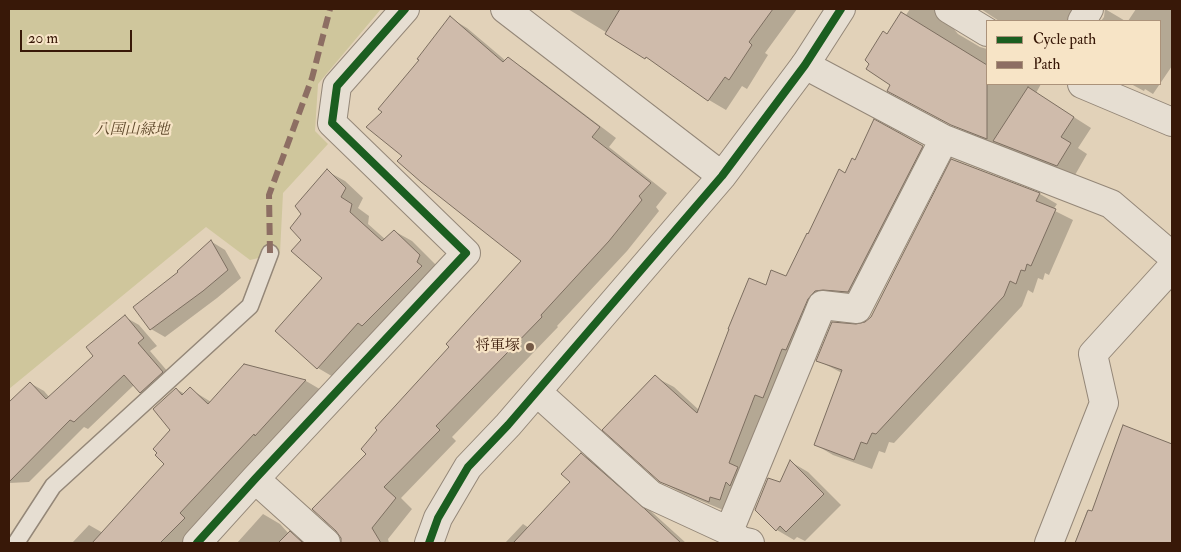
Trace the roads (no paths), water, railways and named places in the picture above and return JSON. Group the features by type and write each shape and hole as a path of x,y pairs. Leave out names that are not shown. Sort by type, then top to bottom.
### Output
{"street":[{"path":"197,543 466,253 332,123 337,86 405,9"},
{"path":"505,9 722,176"},
{"path":"428,543 438,518 468,468 537,392 722,176 805,65 841,9"},
{"path":"949,9 986,31"},
{"path":"1083,20 1089,9"},
{"path":"805,65 944,139 1111,204 1170,271 1093,354 1104,402 1049,543"},
{"path":"1084,85 1172,122"},
{"path":"537,392 651,495 740,537 822,305 857,309 944,139"},
{"path":"255,479 326,543"}],"lane":[{"path":"16,543 53,486 250,306 270,252"}],"place":[{"name":"将軍塚","path":"530,347"}],"park label":[{"name":"八国山緑地","path":"132,131"}]}
